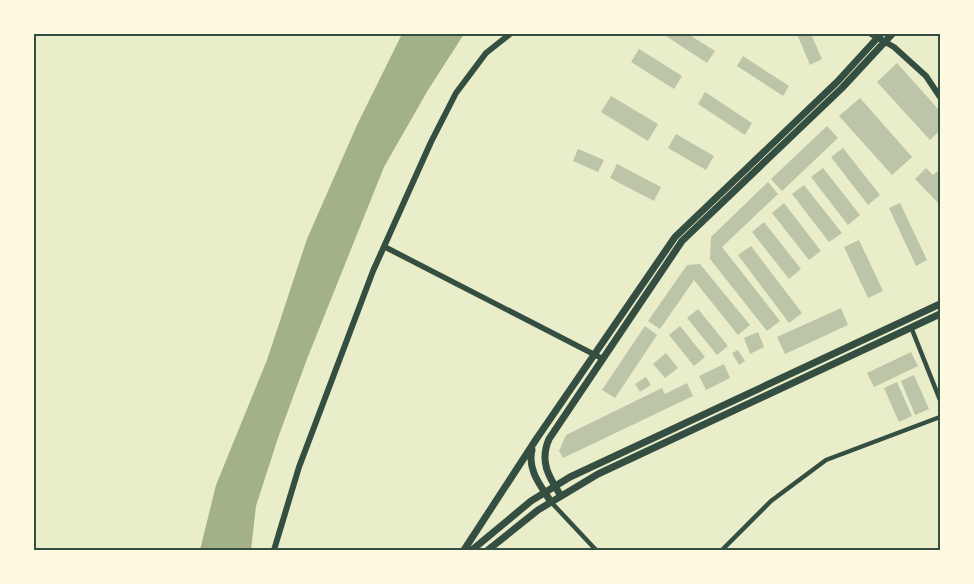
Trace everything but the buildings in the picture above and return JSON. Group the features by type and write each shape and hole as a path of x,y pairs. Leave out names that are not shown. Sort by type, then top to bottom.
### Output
{"main road":[{"path":"274,550 299,467 373,270 431,142 456,93 486,54 510,34"},
{"path":"561,496 544,465 544,451 549,439 682,241 842,88 892,34"},
{"path":"464,550 537,438 675,237 837,82 876,35 894,47 926,76 940,97"},
{"path":"472,550 518,511 555,486 619,453 940,304"},
{"path":"488,550 551,502 598,474 940,314"},
{"path":"537,438 532,449 530,462 533,472 551,502"}],"street":[{"path":"385,247 604,359"},
{"path":"911,327 940,400"},
{"path":"722,550 771,501 826,460 940,417"},
{"path":"551,502 596,550"}],"shaded area":[{"path":"402,34 464,34 428,90 384,167 307,359 278,438 256,506 251,550 200,550 216,485 267,360 307,239 357,125"}]}
